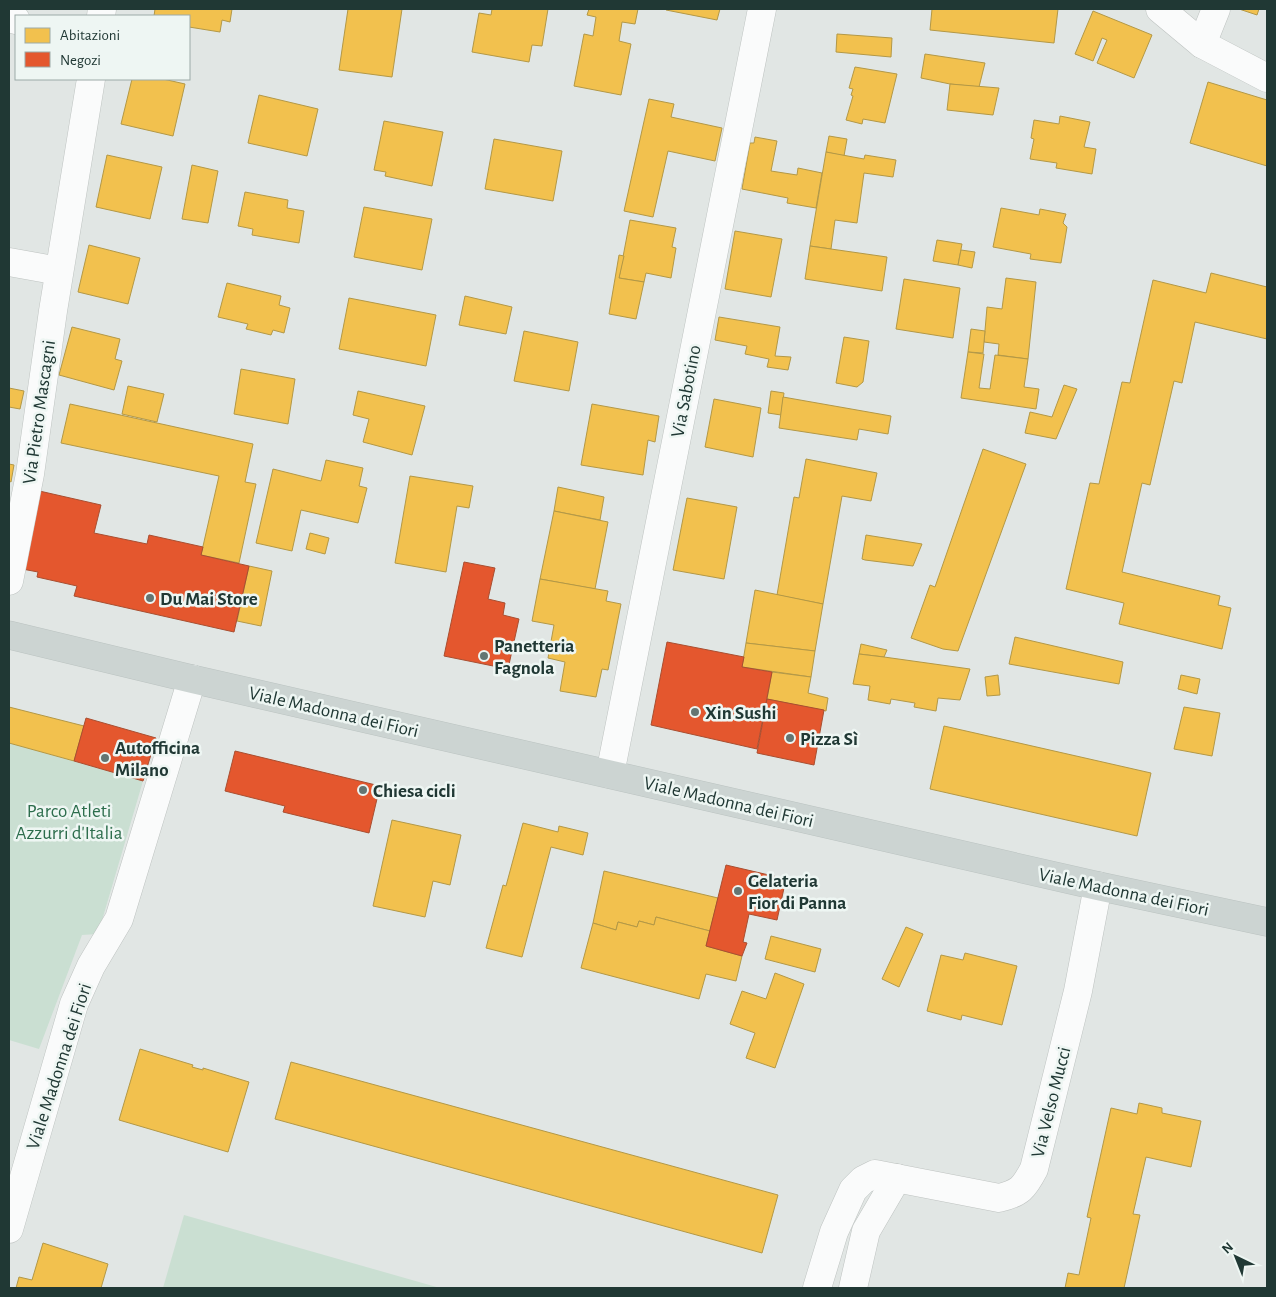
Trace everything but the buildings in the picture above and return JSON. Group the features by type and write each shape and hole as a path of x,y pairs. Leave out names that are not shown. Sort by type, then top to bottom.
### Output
{"main road":[{"name":"Viale Madonna dei Fiori","path":"9,635 192,679 1098,886 1267,922"}],"street":[{"name":"Via Sabotino","path":"610,774 762,9"},
{"path":"1160,9 1202,44 1267,78"},
{"path":"1202,44 1216,9"},
{"name":"Via Pietro Mascagni","path":"9,581 30,474 59,271 91,80"},
{"path":"9,262 59,271"},
{"name":"Viale Madonna dei Fiori","path":"9,1229 74,1004 91,966 120,919 192,679"},
{"name":"Via Velso Mucci","path":"817,1288 834,1232 853,1190 863,1180 875,1174 999,1198 1012,1195 1026,1185 1034,1169 1076,1001 1098,886"},
{"path":"853,1288 866,1231 897,1178"}],"green space":[{"name":"Parco Atleti Azzurri d'Italia","path":"9,743 143,781 98,934 82,935 39,1049 9,1040"},
{"path":"184,1215 440,1288 163,1288"}],"place":[{"name":"Du Mai Store","path":"150,598"},
{"name":"Panetteria Fagnola","path":"484,656"},
{"name":"Xin Sushi","path":"695,712"},
{"name":"Pizza Sì","path":"790,738"},
{"name":"Autofficina Milano","path":"105,758"},
{"name":"Chiesa cicli","path":"363,790"},
{"name":"Gelateria Fior di Panna","path":"738,891"}]}
